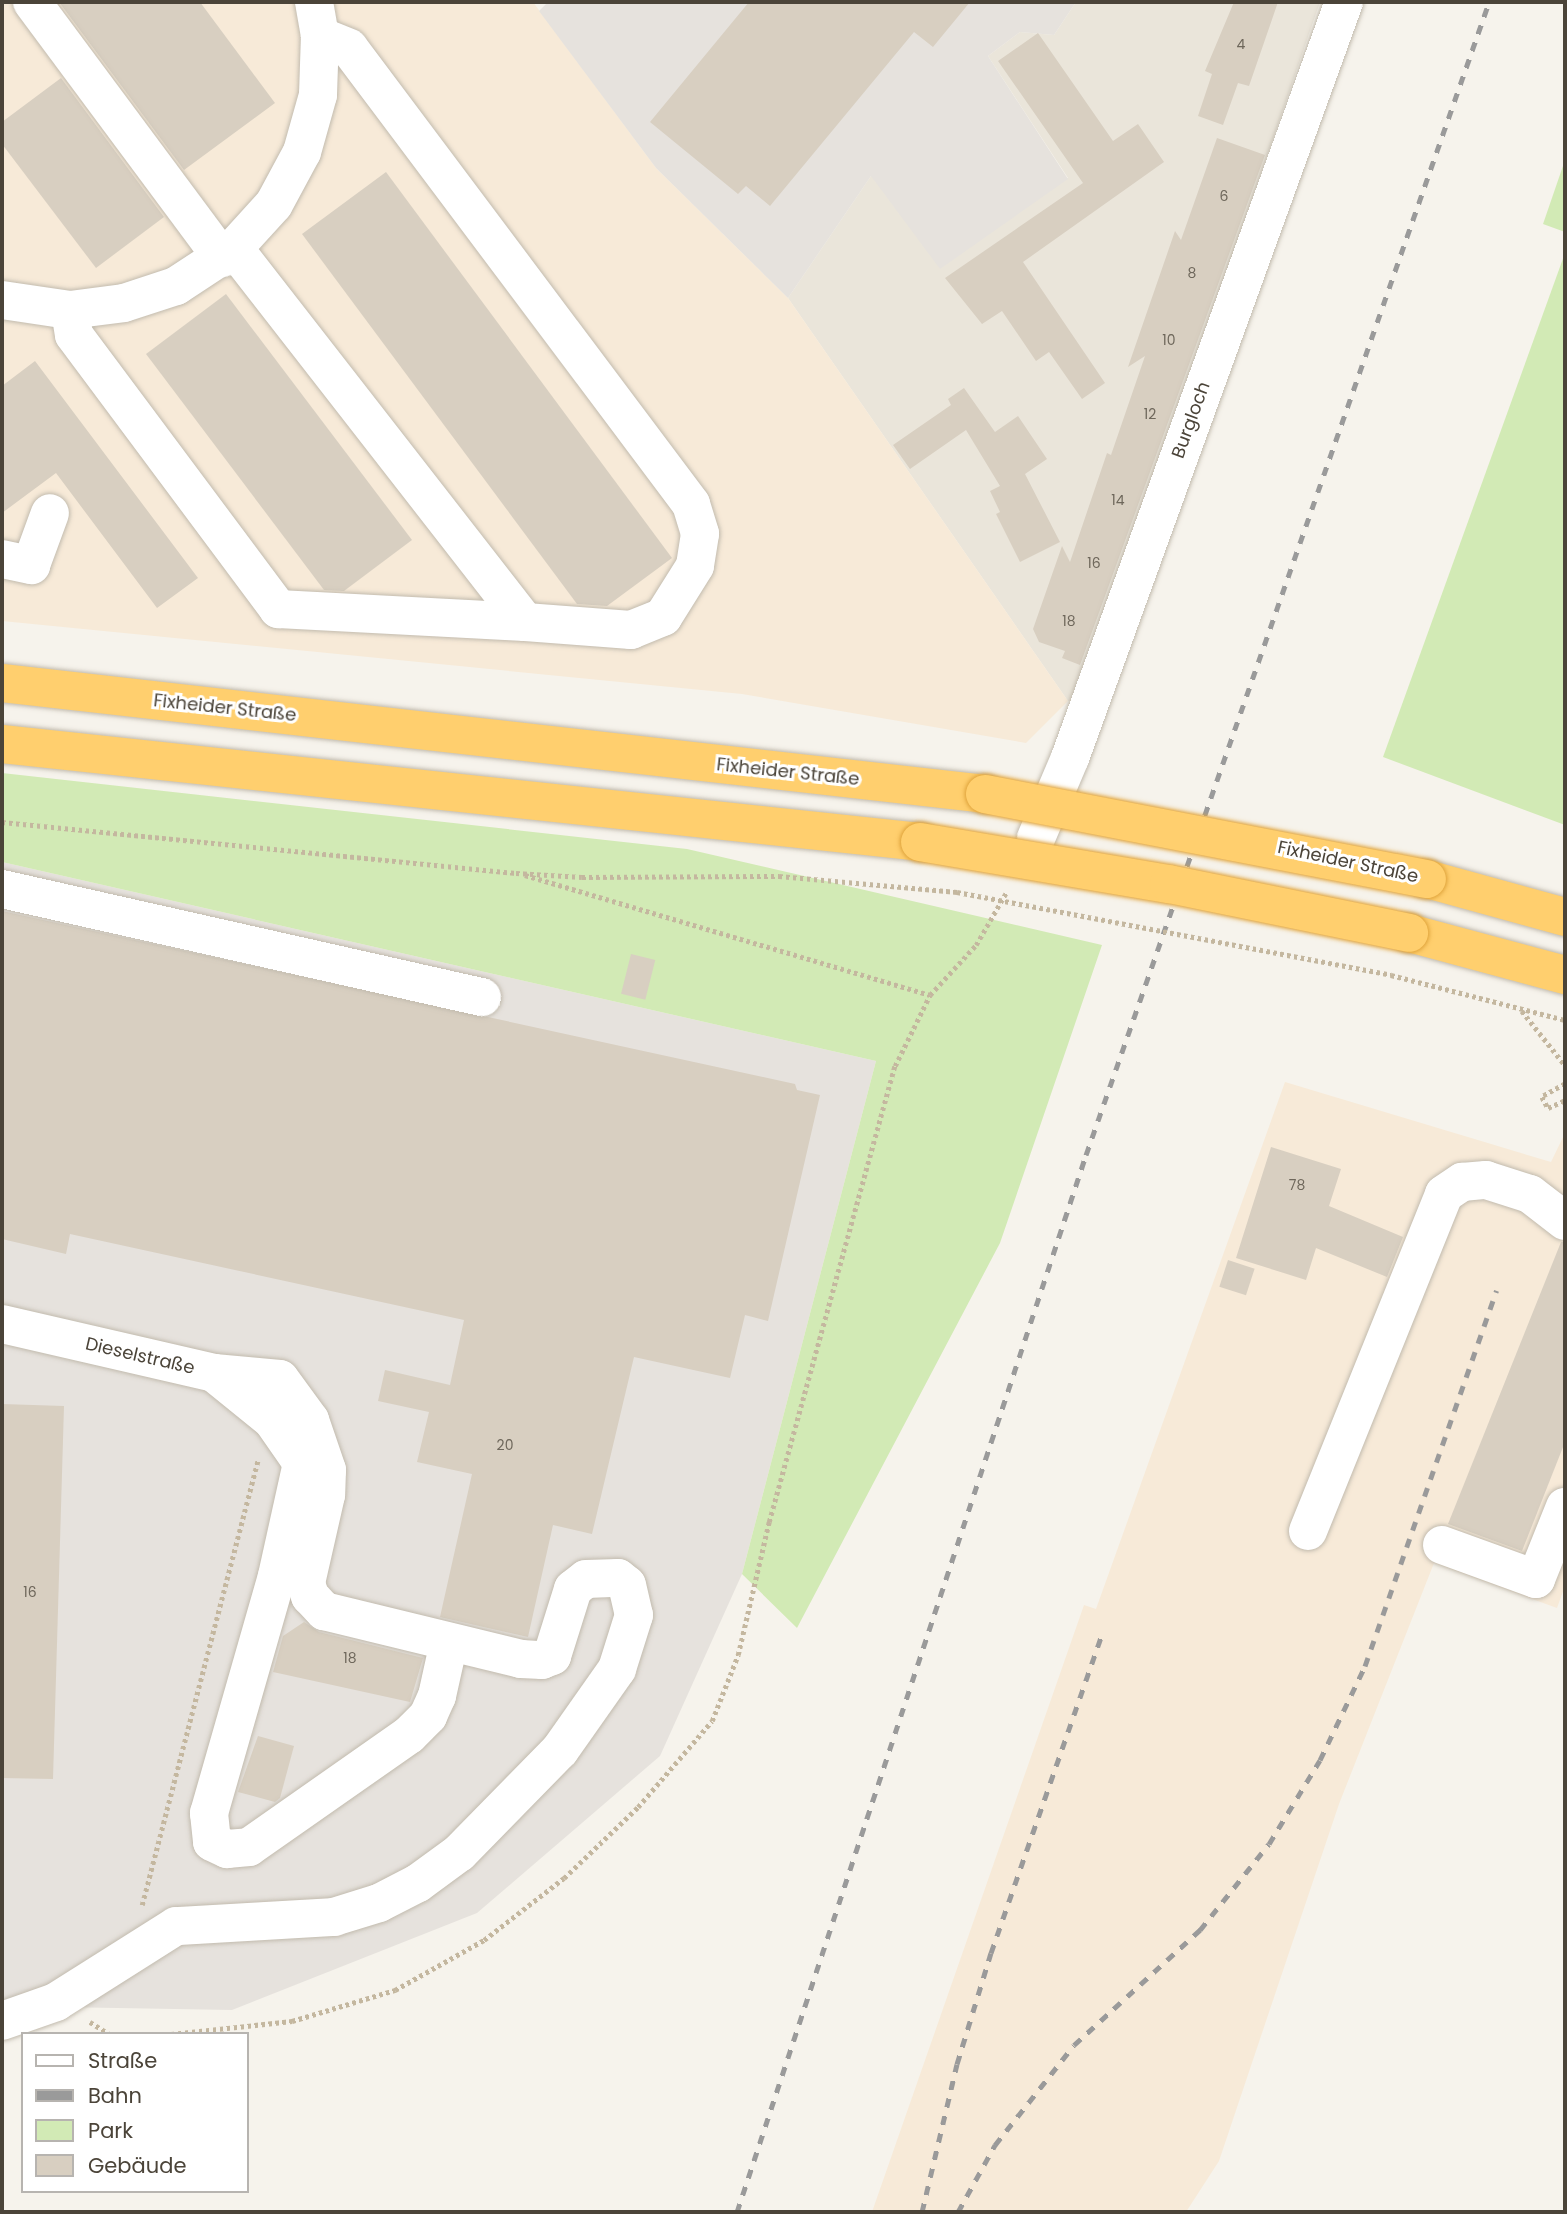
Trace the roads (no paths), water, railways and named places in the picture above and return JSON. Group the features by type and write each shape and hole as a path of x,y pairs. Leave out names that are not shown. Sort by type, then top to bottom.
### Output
{"highway":[{"name":"Fixheider Straße","path":"2,683 985,794 1427,879 1565,917"},
{"path":"2,744 920,842 1168,884 1409,933 1565,975"}],"street":[{"path":"32,2 228,253 525,622"},
{"name":"Burgloch","path":"1036,838 1070,758 1344,2"},
{"path":"4,306 70,310 124,303 176,286 228,253 274,204 303,152 318,95 317,19"},
{"path":"70,310 74,335 278,609 631,630 663,617 695,566 700,534 691,504 349,48 317,19"},
{"path":"2,559 31,565 50,513"},
{"path":"2,889 482,998"},
{"path":"1308,1531 1444,1194 1462,1181 1486,1180 1530,1194 1565,1221"},
{"name":"Dieselstraße","path":"2,1324 214,1373 280,1378 310,1420 327,1470 326,1494 307,1569 310,1596 335,1616 449,1642"},
{"path":"2,2021 56,2002 176,1926 334,1917 379,1903 418,1883 460,1853 560,1750 596,1705 617,1670 630,1633 633,1598 618,1578 594,1577 579,1583 569,1600 559,1642 552,1656 542,1660 449,1642 437,1696 428,1716 409,1735 249,1847 227,1849 212,1842 209,1813 299,1491 302,1463 272,1420 214,1373"},
{"path":"1442,1545 1536,1579 1565,1507"}],"railway":[{"path":"737,2212 1086,1155 1489,2"},
{"path":"958,2212 995,2145 1074,2045 1200,1930 1269,1844 1320,1760 1365,1666 1497,1290"},
{"path":"922,2212 957,2064 991,1953 1103,1631"}]}
